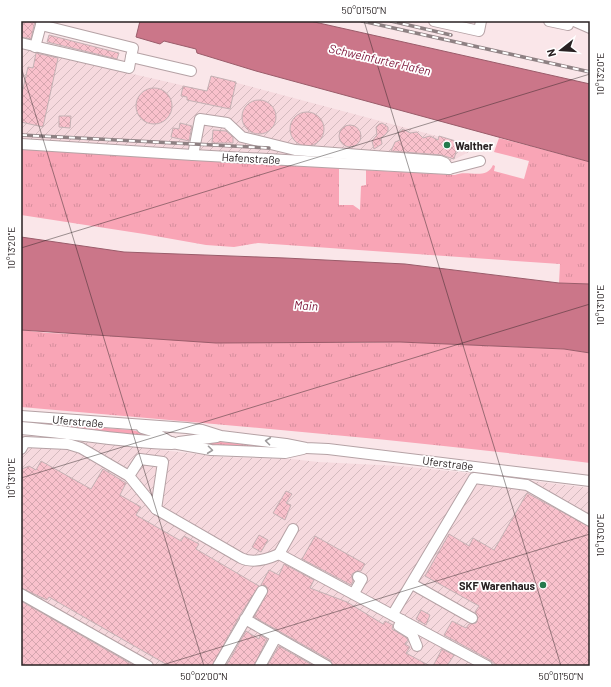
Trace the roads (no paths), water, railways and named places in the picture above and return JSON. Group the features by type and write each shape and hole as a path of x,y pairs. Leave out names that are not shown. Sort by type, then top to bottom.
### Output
{"main road":[{"path":"21,428 84,434 143,442 172,443"}],"street":[{"path":"434,21 479,31 481,21"},
{"path":"549,21 568,25 569,21"},
{"path":"574,21 590,28"},
{"path":"21,43 129,68 133,48 41,23 35,46"},
{"path":"131,57 191,71"},
{"path":"193,155 200,119 228,123 242,137 295,150 401,162"},
{"name":"Hafenstraße","path":"21,144 193,155 401,162 449,169 480,161"},
{"name":"Uferstraße","path":"21,416 187,428 202,430 221,436 306,448 328,449 590,481"},
{"name":"Uferstraße","path":"135,425 152,431 172,443 223,451 285,453 306,448"},
{"name":"Uferstraße","path":"172,443 221,436"},
{"path":"22,444 68,444 75,446 129,476 156,509 246,560 263,559 279,554 293,529"},
{"path":"129,476 140,459 163,462 156,509"},
{"path":"393,614 474,478 527,485 590,521"},
{"path":"279,554 393,614 486,666"},
{"path":"354,593 362,579 358,577"},
{"path":"412,584 472,618"},
{"path":"218,666 262,591"},
{"path":"21,594 148,666"},
{"path":"245,619 326,666"},
{"path":"402,620 398,626 412,634 417,646"},
{"path":"260,666 276,637"}],"water":[{"name":"Schweinfurter Hafen","path":"140,21 310,21 590,84 590,162 256,71 197,53 196,49 164,41 160,44 136,37"},
{"name":"Main","path":"21,237 124,252 405,264 559,283 590,284 590,353 564,349 400,342 216,343 21,330"}],"railway":[{"path":"362,21 590,72"},
{"path":"391,21 451,35"},
{"path":"21,135 269,148"}],"place":[{"name":"Walther","path":"447,145"},
{"name":"SKF Warenhaus","path":"543,585"}]}
